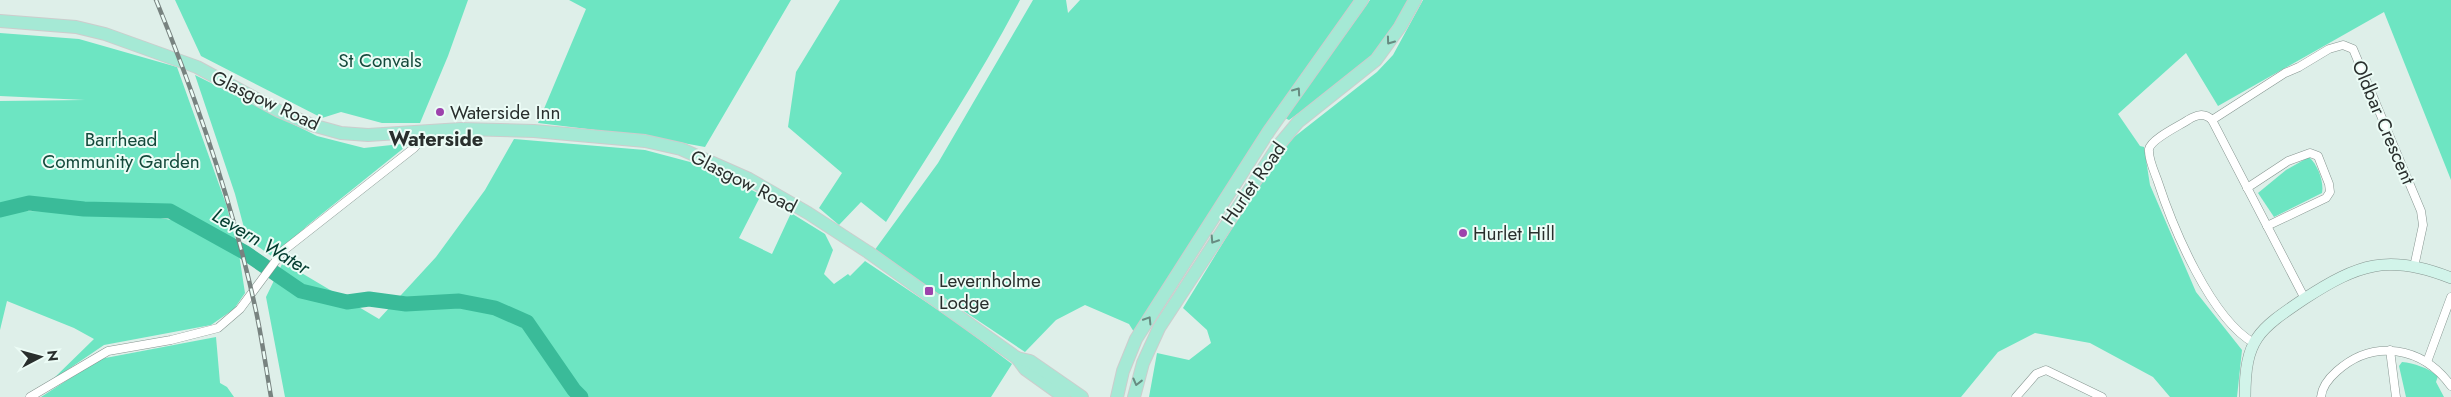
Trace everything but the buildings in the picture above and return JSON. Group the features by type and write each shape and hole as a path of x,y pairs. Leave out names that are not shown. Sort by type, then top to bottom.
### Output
{"main road":[{"name":"Hurlet Road","path":"1117,397 1122,371 1143,328 1269,131 1362,0"},
{"name":"Hurlet Road","path":"1134,397 1138,376 1155,334 1278,146 1298,122 1376,60 1400,27 1415,0"},
{"name":"Glasgow Road","path":"0,21 76,27 105,34 197,67 279,111 312,125 341,133 368,136 461,129 534,131 645,141 681,149 749,179 808,213 868,252 1017,358 1025,369 1064,397"},
{"name":"Glasgow Road","path":"1017,358 1030,361 1082,397"}],"street":[{"name":"Oldbar Crescent","path":"2212,120 2277,77 2329,49 2343,45 2353,49 2423,219 2414,267"},
{"path":"2254,343 2237,332 2193,265 2166,205 2149,152 2153,142 2196,116 2204,115 2212,120 2305,299"},
{"path":"30,397 108,351 171,340 218,328 240,309 283,251 414,148 429,131"},
{"path":"2246,188 2288,161 2310,153 2318,156 2330,184 2330,192 2326,198 2298,209 2267,226"},
{"path":"2245,397 2246,364 2254,343 2267,325 2342,275 2374,264 2393,264 2414,267 2451,278"},
{"path":"2430,364 2451,297"},
{"path":"2390,350 2396,397"},
{"path":"2321,397 2324,385 2341,367 2369,352 2390,350 2430,364 2443,375 2451,386"},
{"path":"2016,397 2036,374 2046,370 2102,397"}],"green space":[{"name":"St Convals","path":"175,0 468,0 448,56 420,123 382,123 341,112 322,118 201,56"},
{"path":"569,0 791,0 705,147 645,136 538,123 586,9"},
{"path":"840,0 1020,0 972,85 886,222 861,202 839,225 819,208 842,173 788,127 796,72"},
{"path":"1033,0 1066,0 1068,13 1080,0 1357,0 1134,332 1129,324 1085,305 1056,320 1025,352 874,251 938,163"},
{"path":"1370,0 1411,0 1372,58 1350,77 1289,120 1285,118"},
{"path":"1423,0 2451,0 2451,180 2384,12 2218,106 2186,53 2118,114 2140,146 2144,147 2150,185 2196,292 2242,350 2237,397 2170,397 2153,377 2090,343 2035,333 1998,352 1961,397 1149,397 1157,353 1189,360 1211,343 1207,330 1183,308 1259,184 1289,141 1377,72 1393,55"},
{"name":"Barrhead Community Garden","path":"0,33 79,39 177,67 226,204 236,241 175,210 120,203 7,203 0,205 0,101 85,100 0,96"},
{"path":"195,75 317,136 364,148 410,143 308,225 273,257 247,239 235,194"},
{"path":"514,139 645,150 709,167 761,195 739,238 772,254 791,213 825,234 833,250 824,274 834,284 848,274 850,276 865,261 956,322 1012,364 991,397 285,397 266,297 283,262 379,319 436,257 485,190"},
{"path":"2309,157 2320,174 2322,193 2274,217 2258,193 2286,170"},
{"path":"21,211 126,212 172,220 239,254 245,293 234,309 211,325 104,345 51,381 94,339 74,328 7,301 0,330 0,216"},
{"path":"216,337 220,383 227,387 234,397 41,397 100,359"},
{"path":"2402,362 2421,366 2438,376 2436,382 2444,397 2406,397 2399,366"}],"waterway":[{"name":"Levern Water","path":"0,210 29,203 84,209 170,211 244,252 301,291 347,302 369,299 406,304 459,301 495,308 527,322 574,390 581,397"}],"railway":[{"path":"156,0 200,114 225,192 256,311 271,397"}],"place":[{"name":"Waterside Inn","path":"440,112"},
{"name":"Hurlet Hill","path":"1463,233"},
{"name":"Levernholme Lodge","path":"929,291"}],"district":[{"name":"Waterside","path":"436,139"}]}
